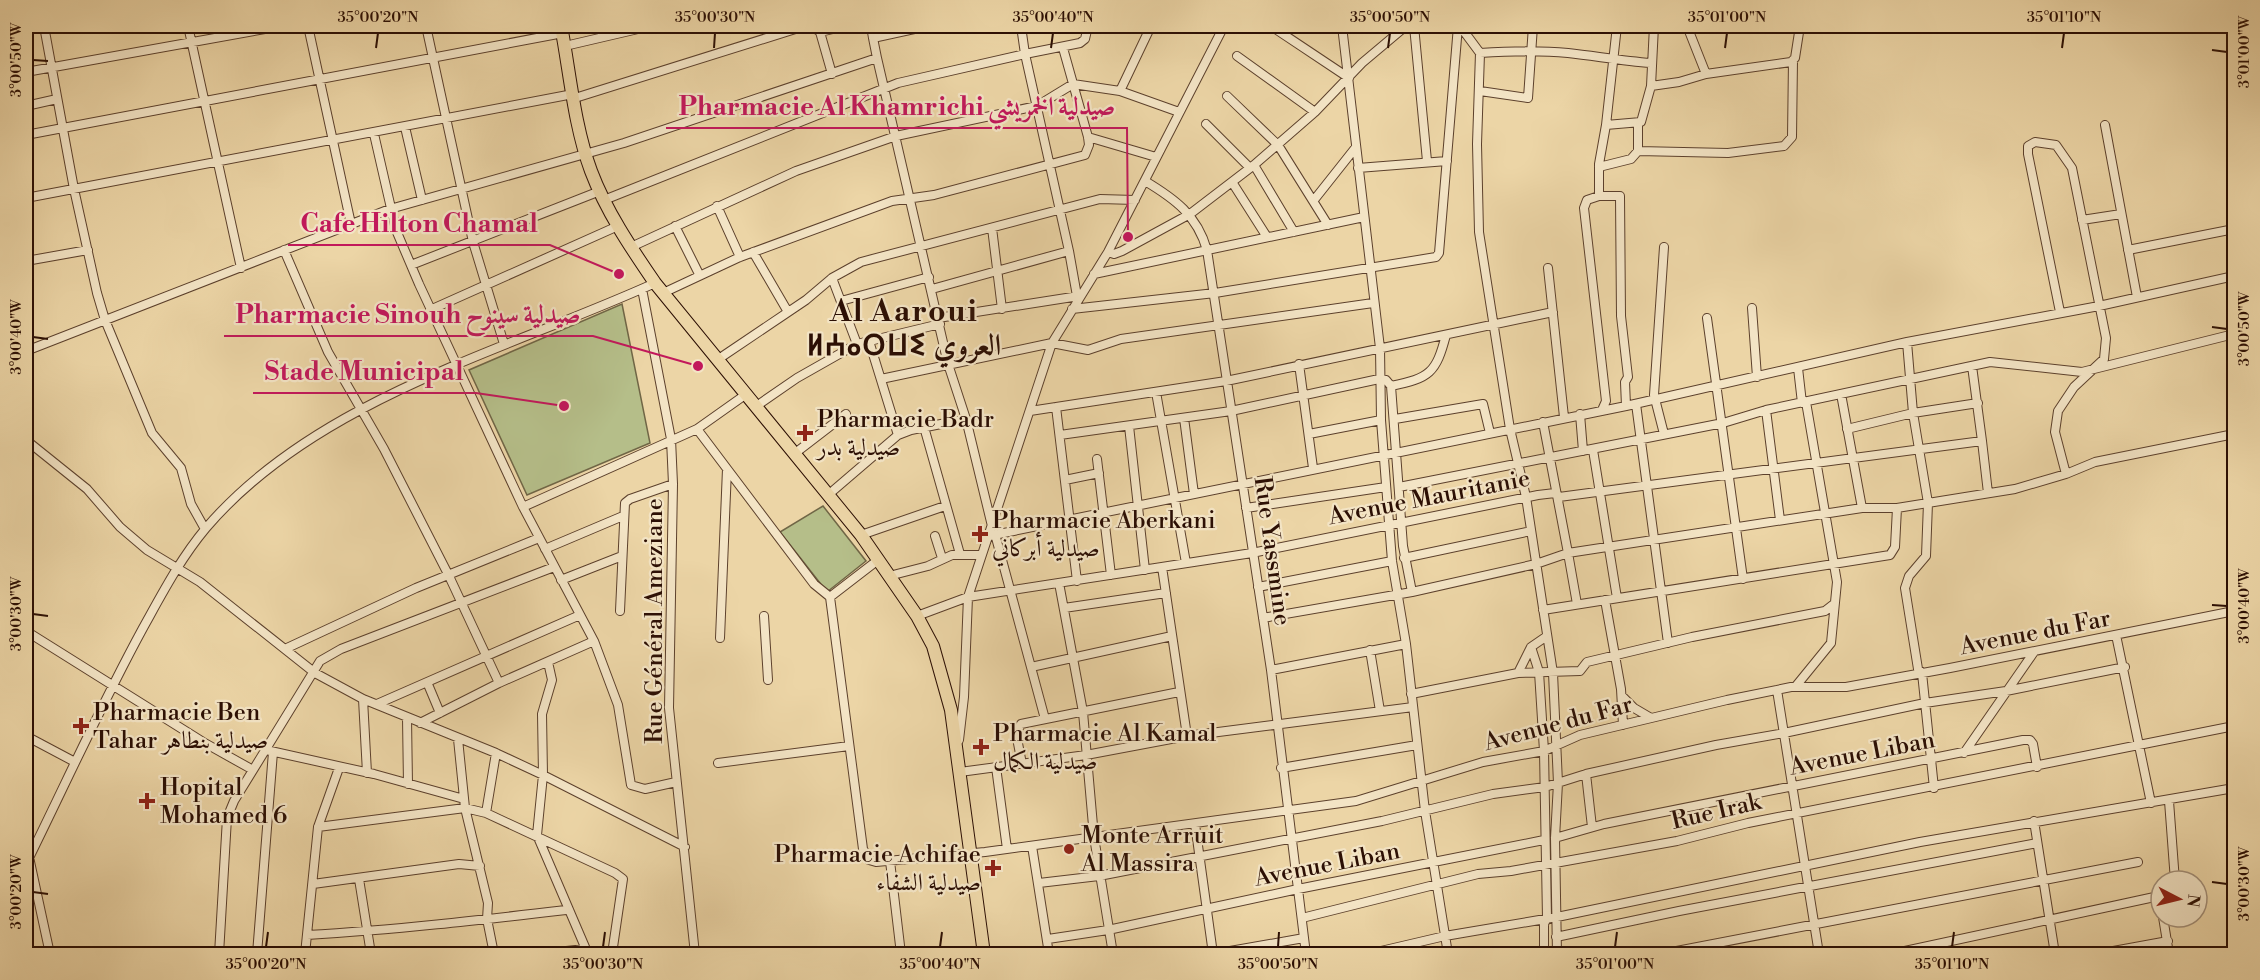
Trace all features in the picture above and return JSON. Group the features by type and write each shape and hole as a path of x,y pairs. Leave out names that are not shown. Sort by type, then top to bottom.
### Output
{"main road":[{"path":"562,29 586,153 602,196 618,226 659,288 861,535 917,616 933,646 945,684 960,772 984,954"}],"street":[{"path":"44,26 74,189 105,320 152,433 181,468 191,504 205,529"},
{"path":"189,26 241,268"},
{"path":"26,72 282,26"},
{"path":"308,26 351,224"},
{"path":"426,26 473,242 504,344"},
{"path":"565,46 651,26"},
{"path":"26,198 574,96 805,26 813,27 820,32 832,74"},
{"path":"820,32 846,26"},
{"path":"871,26 883,89 922,244 948,364 966,419 992,532 1045,719"},
{"path":"873,38 928,26"},
{"path":"1021,26 1036,106 1079,296"},
{"path":"411,265 602,196 906,81 1080,44 1085,39 1088,26"},
{"path":"1120,91 1151,26"},
{"path":"957,757 964,697 968,597 981,555 992,532 1052,343 1108,252 1224,26"},
{"path":"1272,26 1349,78"},
{"path":"1342,26 1380,348 1381,420 1392,561 1406,644 1425,811 1448,954"},
{"path":"1108,252 1114,254 1122,251 1190,214 1278,145 1315,112 1380,46 1406,26"},
{"path":"1414,26 1427,161"},
{"path":"1459,26 1480,53 1479,222 1510,429 1516,465 1526,497 1553,673 1558,783 1555,838 1557,954"},
{"path":"1072,309 1215,293 1434,259 1437,256 1459,26"},
{"path":"1480,91 1528,98 1533,26"},
{"path":"1599,196 1599,167 1617,26"},
{"path":"1599,167 1631,159 1638,151 1638,124 1642,120 1651,86 1654,26"},
{"path":"1687,26 1706,74"},
{"path":"1638,151 1728,153 1787,145 1793,133 1793,60 1800,26"},
{"path":"26,135 320,81 562,29"},
{"path":"50,954 27,860 113,684 176,569 205,529 259,474 277,459 361,411 454,365 642,289 659,288 699,274 740,256 881,204 1085,155 1089,145 1088,137 1063,48"},
{"path":"1480,53 1532,51 1570,53 1612,61 1651,63"},
{"path":"1237,56 1315,112"},
{"path":"26,351 390,209 719,113 877,58"},
{"path":"1651,86 1679,82 1706,74 1793,60"},
{"path":"631,247 796,171 896,136 1036,106 1073,84 1120,91 1179,112"},
{"path":"1227,96 1278,145 1328,225"},
{"path":"26,106 57,99"},
{"path":"1206,124 1252,166 1294,232"},
{"path":"1606,125 1638,124"},
{"path":"2105,125 2137,297"},
{"path":"405,127 422,200"},
{"path":"374,134 390,209 430,310 523,507 594,641 618,705 631,785 645,789 676,782"},
{"path":"1088,137 1156,157"},
{"path":"2060,312 2028,154 2030,143 2050,142 2068,158 2072,168 2107,346 2104,359 2067,395 2055,419 2066,474"},
{"path":"1314,200 1356,147"},
{"path":"1358,168 1447,161"},
{"name":"Rue Yassmine","path":"1145,181 1190,214 1201,231 1215,293 1226,381 1271,670 1281,768 1306,954"},
{"path":"1232,182 1267,237"},
{"path":"1602,410 1606,401 1584,208 1587,200 1599,196 1620,196 1621,316 1628,378 1625,382 1626,406"},
{"path":"717,360 788,312 832,278 861,262 922,244 1110,197 1135,200"},
{"path":"717,206 740,256"},
{"path":"2082,220 2121,214"},
{"path":"1094,274 1364,218"},
{"path":"430,310 618,226"},
{"path":"675,226 699,274"},
{"path":"992,228 1002,309"},
{"path":"2128,250 2235,229"},
{"path":"1664,247 1654,391 1664,434"},
{"path":"26,261 88,250"},
{"path":"284,250 328,352 384,449 449,576 499,683"},
{"path":"932,289 1069,251"},
{"path":"753,252 788,312"},
{"path":"1548,268 1564,417"},
{"path":"992,532 1068,520 1397,450 1636,404 1907,342 2099,306 2235,276"},
{"path":"841,302 929,277"},
{"path":"832,278 857,344"},
{"name":"Rue Général Ameziane","path":"642,289 671,439 674,484 669,694 695,954"},
{"path":"755,407 797,378 857,344 939,321 1079,296"},
{"path":"881,379 1052,343 1088,350 1121,339 1218,327 1373,303"},
{"path":"1752,308 1757,377"},
{"path":"1030,411 1226,381 1553,312"},
{"path":"1707,318 1743,579"},
{"path":"1399,487 1723,423 1766,410 1972,366 2005,362 2060,372 2094,370 2235,334"},
{"path":"1391,386 1416,381 1428,375 1437,364 1446,335"},
{"path":"869,341 898,435"},
{"path":"1907,342 1913,413 1928,503 1926,556 1909,576 1905,588 1918,669 1922,672 1924,706 1933,758 1930,764 1934,788"},
{"path":"1299,364 1313,468"},
{"path":"1972,366 1988,493"},
{"path":"1796,686 1831,643 1837,582 1798,368"},
{"path":"1060,435 1231,411 1379,379 1386,380 1391,386 1404,558 1412,592"},
{"path":"1156,392 1186,563"},
{"path":"1841,394 1862,508"},
{"path":"523,507 697,429 745,395"},
{"path":"1847,429 1913,413 1978,403"},
{"path":"1395,419 1483,404 1490,433"},
{"path":"1636,404 1652,539 1668,643"},
{"path":"1056,407 1077,580"},
{"path":"1766,410 1780,520"},
{"path":"795,454 846,414"},
{"path":"1580,414 1583,451"},
{"path":"1184,418 1194,494"},
{"path":"828,495 898,435 924,427 966,419"},
{"path":"1309,434 1381,420"},
{"path":"1543,422 1577,604"},
{"path":"1129,426 1145,570"},
{"path":"924,427 960,554"},
{"path":"697,429 814,584 830,597 863,849 869,860 890,861 901,954"},
{"path":"1263,618 1412,592 1536,564 1568,552 1826,513 1862,508 1897,508 2015,489 2066,474 2095,462 2235,434"},
{"path":"26,440 87,489 120,527 140,545 200,582 287,648 315,673 363,699 496,753 543,775 685,847"},
{"name":"Avenue Mauritanie","path":"917,616 968,597 1252,552 1526,497 1555,493 1559,497 1646,487 1982,441"},
{"path":"1593,450 1617,598"},
{"path":"1097,459 1111,575"},
{"path":"720,638 727,469"},
{"path":"1065,480 1099,473"},
{"path":"620,612 623,516 627,501 674,484"},
{"path":"1246,508 1386,487"},
{"path":"861,535 945,506"},
{"path":"1543,610 1890,555 1895,547 1897,508"},
{"path":"545,549 623,516"},
{"path":"1404,558 1531,531"},
{"path":"935,536 942,558"},
{"path":"287,648 539,538"},
{"path":"889,576 928,566 942,558 960,554 981,555"},
{"path":"561,580 622,556"},
{"path":"830,597 878,560"},
{"path":"1258,587 1392,561"},
{"path":"219,954 227,818 254,770 269,751 320,661 327,655 554,567"},
{"path":"1162,567 1187,736"},
{"path":"1059,583 1083,712 1094,837 1113,954"},
{"path":"1064,608 1166,593"},
{"path":"1605,600 1622,696 1623,725"},
{"path":"1411,694 1518,673 1580,671 1587,662 1825,611 1834,604"},
{"name":"Avenue du Far","path":"890,861 1032,846 1356,801 1392,792 1421,780 1483,762 1544,751 1580,735 1777,690 1796,686 1846,687 2235,611"},
{"path":"376,704 580,615"},
{"path":"764,616 768,680"},
{"path":"26,631 203,742 254,770"},
{"path":"2116,635 2125,667 2151,803"},
{"path":"1030,667 1172,636"},
{"path":"1518,673 1531,647 1540,638 1547,636"},
{"path":"420,723 499,683 594,641"},
{"path":"1271,670 1406,644"},
{"path":"1531,647 1538,661 1544,751 1546,865 1544,954"},
{"path":"1370,650 1380,711"},
{"path":"1964,753 2034,652"},
{"path":"538,954 586,951 566,910 537,835 543,775 542,714 552,680 548,662"},
{"path":"1039,883 1099,876 1200,854 1425,811 1493,794 1545,787 1586,774 1716,745 1925,703 2006,691 2125,667"},
{"path":"427,682 440,713"},
{"path":"1777,690 1819,954"},
{"path":"1022,764 1017,727 1045,719 1179,692"},
{"path":"1622,696 1634,708 1651,718"},
{"path":"363,699 367,773"},
{"path":"960,772 1086,755 1187,736 1413,707"},
{"path":"406,718 408,784"},
{"name":"Rue Irak","path":"1302,918 1478,874 1556,864 1677,841 1797,813 1934,788 2235,726"},
{"path":"26,736 75,762"},
{"path":"458,739 465,808 488,903 487,919 494,954"},
{"name":"Avenue Liban","path":"1555,838 1592,827 2023,740 2030,740 2033,744 2037,767"},
{"path":"1281,768 1417,745"},
{"path":"718,763 849,746"},
{"path":"269,751 367,773 464,799"},
{"path":"257,954 269,751"},
{"path":"486,813 496,753"},
{"path":"996,767 1007,849"},
{"path":"305,954 318,827 339,768"},
{"path":"1586,774 1592,827"},
{"path":"1368,954 1445,936 1557,917 1805,864 2034,821 2169,801 2235,788"},
{"path":"2169,801 2174,869"},
{"path":"318,827 465,808 486,813 537,835 623,879 612,954"},
{"path":"2034,821 2055,954"},
{"path":"1195,824 1214,954 1304,938"},
{"name":"Avenue Liban","path":"1048,939 1108,930 1544,840"},
{"path":"1556,938 1809,886 2037,843"},
{"path":"1032,846 1049,954"},
{"path":"1661,954 1816,926 2138,862"},
{"path":"313,884 459,864 480,866"},
{"path":"359,879 371,954"},
{"path":"1891,954 2050,919 2149,901"},
{"path":"307,935 367,932 566,910"},
{"path":"2166,929 2169,954"},
{"path":"2097,954 2168,941"}],"green space":[{"path":"622,304 650,443 527,495 469,370"},
{"path":"823,506 866,561 827,592 780,532"}],"place":[{"name":"Pharmacie Al Khamrichi صيدلية الخمريشي","path":"1128,237"},
{"name":"Cafe Hilton Chamal","path":"619,274"},
{"name":"Pharmacie Sinouh صيدلية سينوح","path":"698,366"},
{"name":"Stade Municipal","path":"564,406"},
{"name":"Pharmacie Badr صيدلية بدر","path":"805,433"},
{"name":"Pharmacie Aberkani صيدلية أبركاني","path":"980,534"},
{"name":"Pharmacie Ben Tahar صيدلية بنطاهر","path":"81,726"},
{"name":"Pharmacie Al Kamal صيدلية الكمال","path":"981,747"},
{"name":"Hopital Mohamed 6","path":"147,801"},
{"name":"Monte Arruit Al Massira","path":"1069,849"},
{"name":"Pharmacie Achifae صيدلية الشفاء","path":"993,868"}],"district":[{"name":"Al Aaroui ⵍⵄⴰⵔⵡⵉ العروي","path":"904,328"}]}
